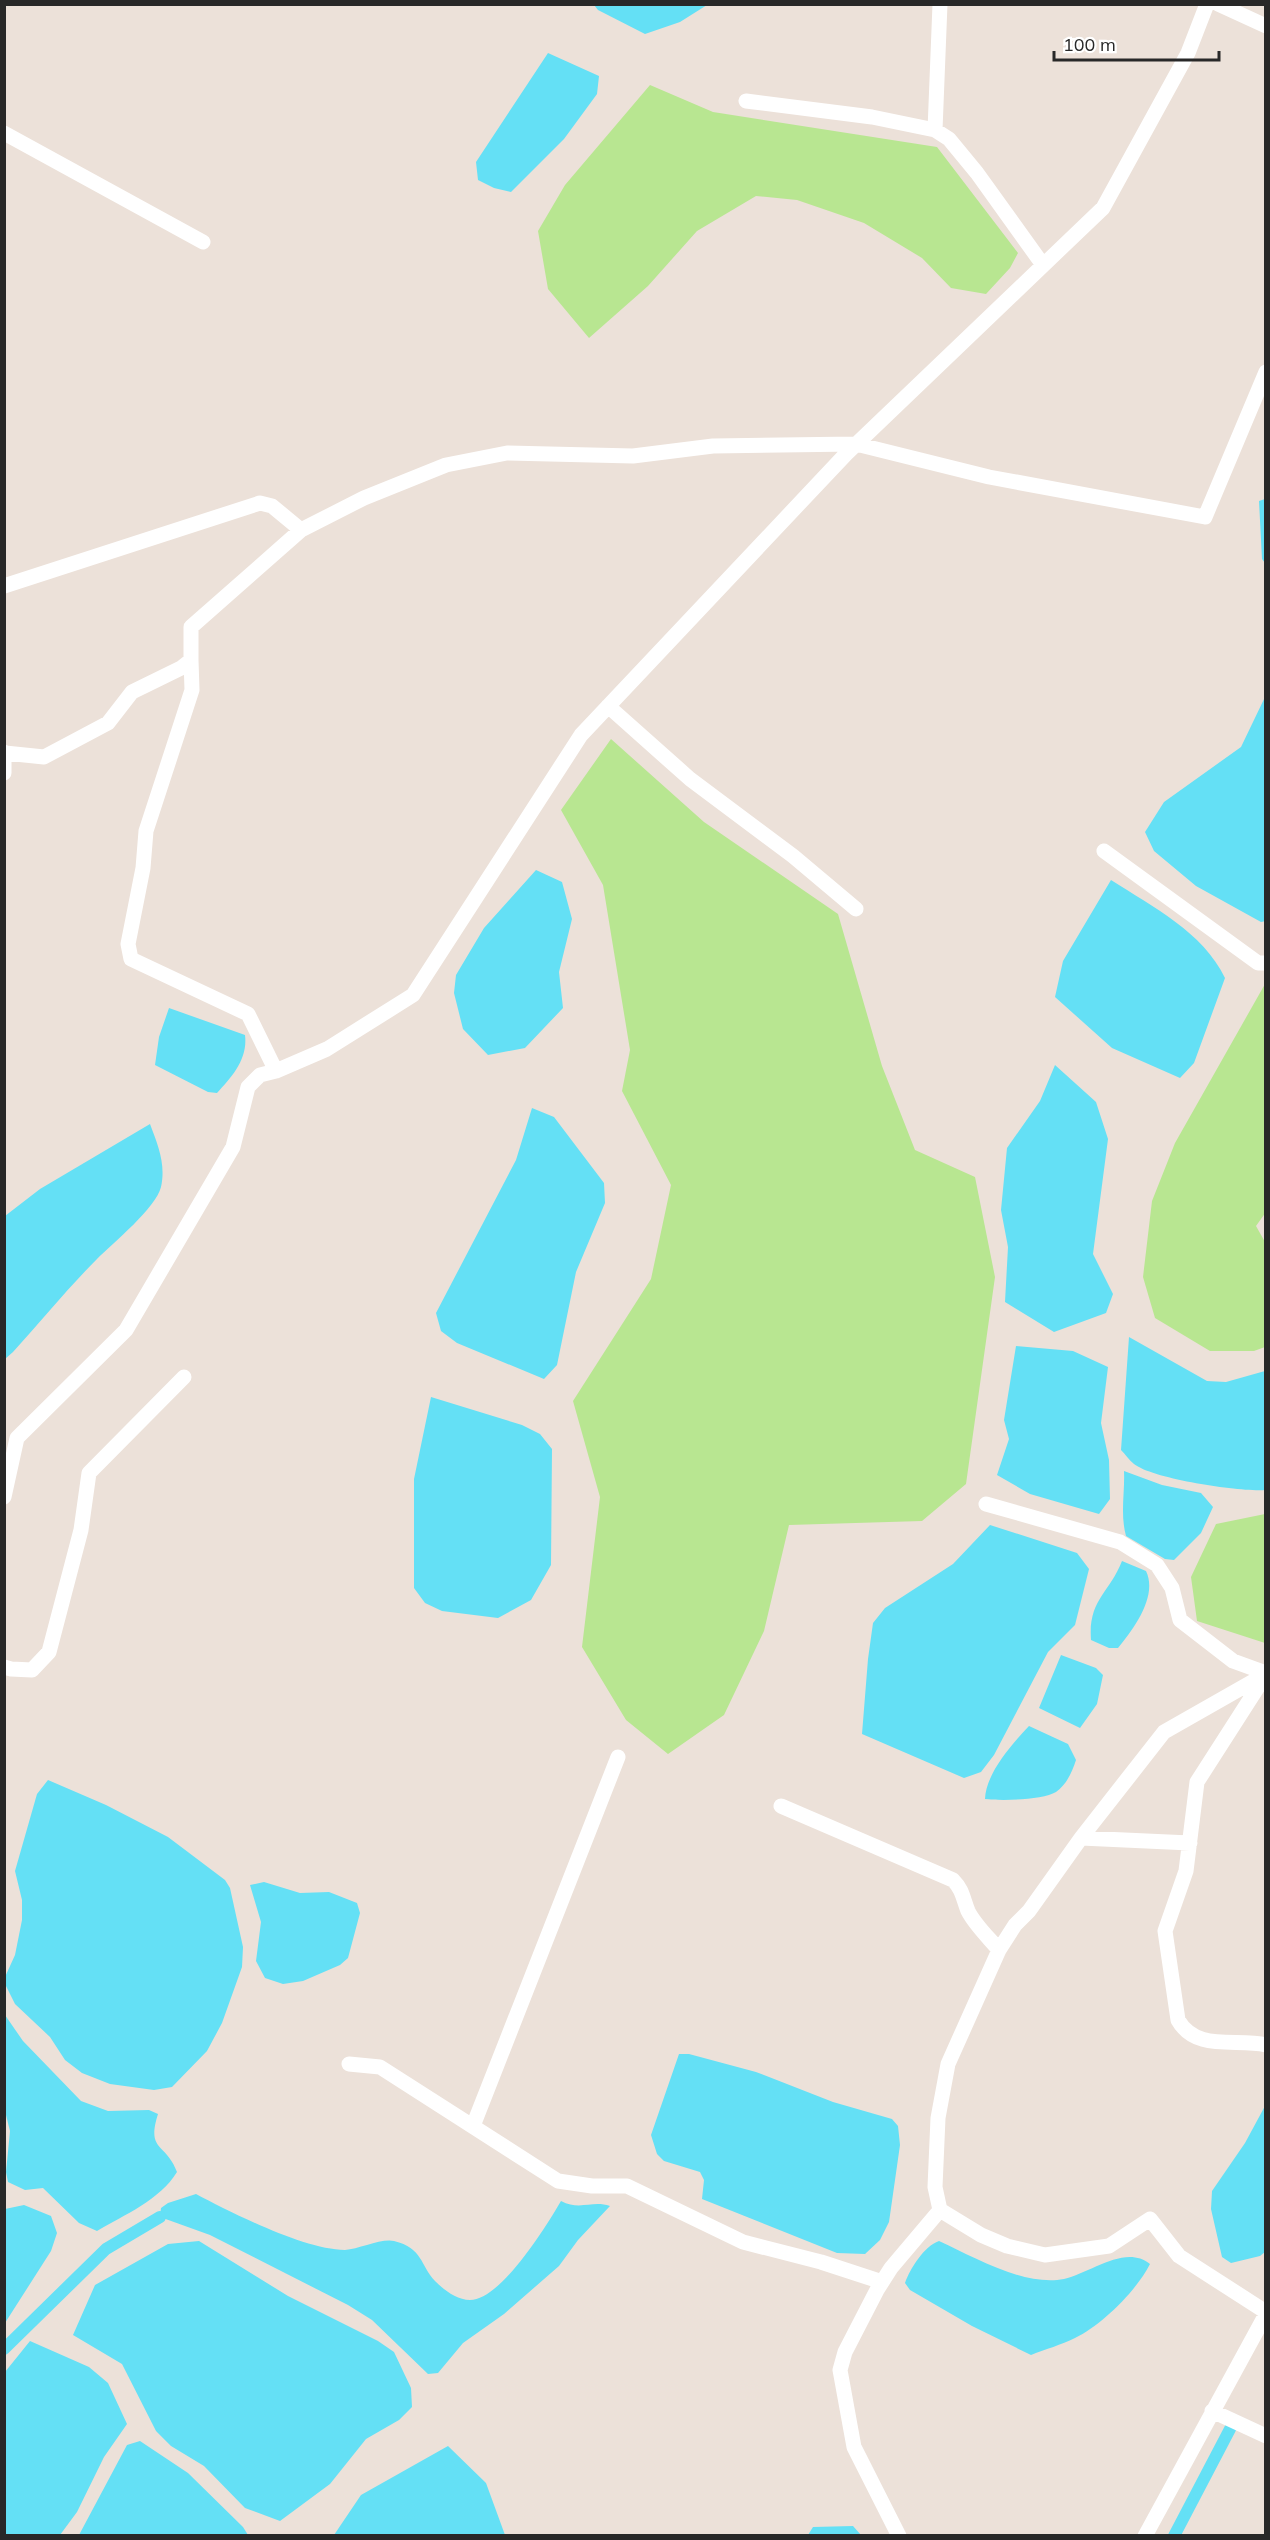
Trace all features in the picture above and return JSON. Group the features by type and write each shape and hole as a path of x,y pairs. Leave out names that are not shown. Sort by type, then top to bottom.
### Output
{"street":[{"path":"935,130 940,4"},
{"path":"4,1497 17,1438 126,1330 233,1147 248,1088 260,1075 276,1071 327,1049 413,995 581,735 856,444 1103,208 1188,53 1207,4"},
{"path":"1218,4 1266,26"},
{"path":"746,101 872,117 935,130 949,139 978,173 1043,265"},
{"path":"4,133 202,242"},
{"path":"276,1071 248,1014 131,959 128,944 143,868 146,831 160,782 192,690 191,627 301,530 364,498 446,465 507,453 633,456 712,446 856,444 989,477 1204,516 1266,372"},
{"path":"4,586 260,503 272,506 301,530"},
{"path":"4,773 5,752 44,757 108,723 132,692 181,668 190,660"},
{"path":"608,706 690,779 793,856 856,909"},
{"path":"1104,851 1258,963 1266,963"},
{"path":"4,1667 32,1670 49,1652 81,1530 89,1473 184,1377"},
{"path":"986,1504 1120,1542 1157,1565 1172,1588 1180,1620 1233,1661 1266,1674"},
{"path":"1145,2535 1266,2313 1179,2256 1150,2219 1109,2246 1045,2255 1007,2246 981,2235 940,2210 935,2187 938,2118 948,2064 999,1950 1015,1925 1029,1911 1081,1838 1164,1732 1266,1674"},
{"path":"1266,1674 1197,1782 1186,1872 1165,1931 1178,2020 1182,2028 1205,2041 1266,2045"},
{"path":"472,2126 618,1757"},
{"path":"781,1806 953,1880 962,1889 968,1910 976,1923 999,1950"},
{"path":"1081,1838 1190,1843"},
{"path":"349,2064 380,2067 558,2181 592,2186 627,2186 743,2241 822,2262 882,2282"},
{"path":"899,2535 854,2447 840,2370 845,2352 882,2282 940,2210"},
{"path":"1212,2411 1266,2436"}],"green space":[{"path":"650,85 713,112 937,147 1018,253 1010,268 986,294 951,288 922,258 864,223 797,200 756,196 697,231 648,286 589,338 548,289 538,231 565,185"},
{"path":"611,739 704,822 838,914 882,1066 915,1150 975,1177 995,1277 966,1484 922,1521 789,1525 764,1631 724,1715 668,1754 626,1720 582,1647 600,1497 573,1401 651,1279 671,1185 622,1091 630,1050 603,885 561,810"},
{"path":"1265,984 1266,1212 1256,1226 1265,1242 1265,1347 1254,1351 1210,1351 1155,1318 1143,1277 1152,1201 1175,1143"},
{"path":"1265,1514 1265,1643 1197,1621 1191,1577 1216,1524"}],"water":[{"path":"594,5 707,5 680,22 645,34 598,10"},
{"path":"548,53 599,76 597,94 564,139 511,192 494,188 478,180 476,162"},
{"path":"1266,499 1265,563 1262,559 1259,501"},
{"path":"1265,697 1266,921 1261,922 1196,886 1154,851 1145,832 1164,802 1241,747"},
{"path":"536,870 562,882 572,919 559,972 563,1008 525,1048 488,1055 463,1029 454,993 456,975 484,928"},
{"path":"1111,880 1160,911 1190,934 1216,962 1225,978 1194,1063 1180,1078 1112,1048 1055,997 1063,961"},
{"path":"169,1008 245,1035 244,1052 238,1067 217,1093 208,1092 155,1065 159,1037"},
{"path":"1055,1065 1096,1102 1108,1139 1093,1254 1113,1294 1106,1313 1054,1332 1005,1302 1008,1247 1001,1210 1007,1148 1040,1101"},
{"path":"532,1108 554,1117 604,1183 605,1203 576,1272 557,1365 544,1379 457,1343 441,1331 436,1313 516,1160"},
{"path":"150,1124 163,1170 161,1187 151,1205 86,1270 5,1359 5,1216 40,1189"},
{"path":"1129,1337 1207,1381 1226,1382 1265,1371 1265,1490 1218,1487 1159,1475 1134,1464 1121,1450"},
{"path":"1016,1346 1073,1351 1108,1367 1101,1423 1109,1460 1110,1499 1099,1514 1030,1494 997,1475 1009,1439 1004,1420"},
{"path":"431,1397 522,1425 540,1434 552,1449 551,1565 531,1600 498,1618 442,1611 425,1603 414,1588 414,1479"},
{"path":"1124,1471 1162,1485 1201,1493 1213,1507 1201,1533 1174,1560 1165,1559 1126,1536 1123,1512"},
{"path":"990,1525 1077,1553 1089,1569 1075,1625 1048,1652 994,1755 981,1772 964,1778 862,1734 868,1659 873,1623 885,1608 953,1564"},
{"path":"1122,1561 1146,1571 1149,1591 1147,1601 1131,1631 1118,1648 1109,1648 1091,1640 1091,1626 1096,1606"},
{"path":"1061,1655 1096,1668 1103,1675 1097,1704 1080,1728 1039,1708"},
{"path":"1029,1726 1068,1744 1076,1760 1069,1777 1060,1789 1050,1795 1022,1799 985,1799 986,1789 995,1769"},
{"path":"48,1780 106,1805 168,1837 225,1880 230,1888 243,1947 242,1967 222,2023 207,2051 172,2087 154,2090 110,2084 82,2073 65,2060 50,2037 15,2004 5,1984 5,1977 15,1955 22,1920 22,1900 15,1871 37,1794"},
{"path":"264,1882 300,1893 329,1892 357,1903 360,1913 348,1958 340,1965 303,1981 283,1984 265,1978 256,1961 261,1922 250,1885"},
{"path":"5,2015 23,2041 81,2101 108,2111 149,2110 158,2114 154,2135 159,2146 173,2162 177,2172 161,2191 141,2206 97,2231 79,2223 43,2188 25,2190 8,2182 6,2172 10,2131 5,2111"},
{"path":"679,2054 689,2054 756,2072 833,2102 892,2119 898,2126 900,2145 889,2222 880,2240 865,2254 837,2253 702,2199 704,2180 700,2172 664,2161 657,2154 651,2135"},
{"path":"1265,2106 1265,2252 1260,2256 1231,2263 1222,2257 1211,2209 1212,2191 1245,2143"},
{"path":"196,2194 269,2229 310,2244 345,2250 389,2240 403,2244 416,2253 430,2275 442,2288 465,2300 482,2297 509,2275 534,2243 561,2201 574,2205 604,2204 610,2206 578,2240 559,2266 504,2314 463,2343 438,2373 428,2374 372,2320 348,2305 210,2235 160,2217 161,2208 168,2203"},
{"path":"24,2205 51,2216 57,2233 51,2251 5,2323 5,2209"},
{"path":"199,2241 288,2296 378,2341 394,2352 411,2388 412,2407 399,2420 366,2439 330,2484 280,2521 245,2508 204,2466 171,2446 156,2431 122,2364 73,2335 95,2285 168,2244"},
{"path":"939,2241 1000,2269 1033,2279 1064,2279 1119,2258 1130,2257 1150,2264 1137,2285 1096,2325 1070,2340 1031,2355 972,2326 910,2290 905,2283 910,2271 923,2253"},
{"path":"30,2341 89,2367 108,2383 127,2424 104,2457 77,2512 60,2535 5,2535 5,2372"},
{"path":"140,2441 188,2473 243,2527 248,2535 79,2535 127,2445"},
{"path":"448,2446 486,2483 505,2535 334,2535 361,2495"},
{"path":"853,2526 861,2535 808,2535 813,2527"}],"waterway":[{"path":"4,2349 106,2249 160,2217"},
{"path":"1174,2536 1230,2429"}]}
